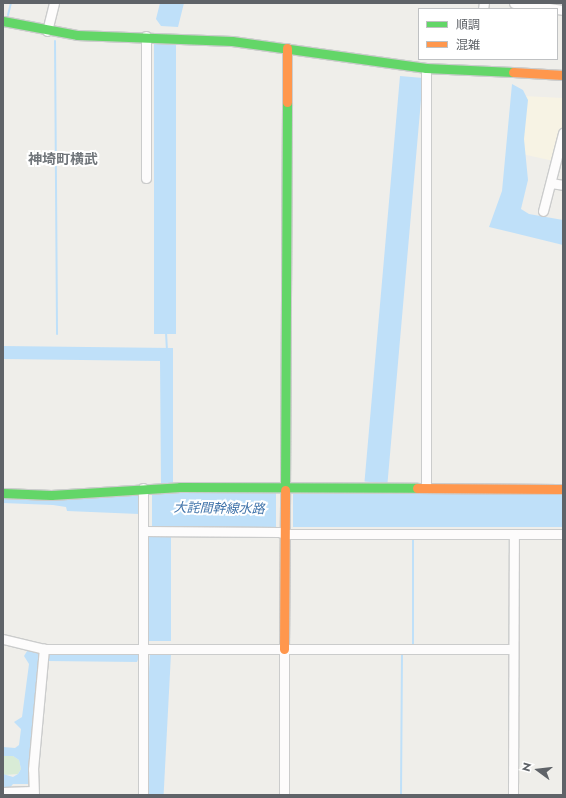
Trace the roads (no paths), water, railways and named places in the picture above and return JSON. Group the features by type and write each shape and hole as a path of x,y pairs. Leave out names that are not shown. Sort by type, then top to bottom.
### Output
{"street":[{"path":"47,31 54,3"},
{"path":"514,3 549,8"},
{"path":"3,21 47,31 77,35 146,36 232,41 426,68 563,75"},
{"path":"146,36 146,178"},
{"path":"284,795 284,340 287,48"},
{"path":"426,68 426,488"},
{"path":"543,211 552,183 563,133"},
{"path":"552,183 563,185"},
{"path":"3,493 51,495 168,487 563,488"},
{"path":"143,488 143,795"},
{"path":"144,531 279,532 285,534 563,534"},
{"path":"513,795 514,534"},
{"path":"3,639 44,649 513,649"},
{"path":"3,792 33,793 44,649"}],"water":[{"path":"160,3 184,3 178,27 161,26 156,19"},
{"path":"154,44 176,44 176,334 154,334"},
{"path":"400,76 423,78 387,483 365,481"},
{"path":"512,84 523,90 528,100 524,139 528,180 521,209 529,214 563,220 563,245 489,227 502,191"},
{"path":"3,346 173,348 173,485 161,485 160,361 3,359"},
{"name":"大詫間幹線水路","path":"152,493 276,493 276,527 152,527"},
{"path":"140,494 139,514 67,511 66,507 53,505 3,503 3,497"},
{"path":"293,494 563,494 563,527 293,527"},
{"path":"149,536 171,536 171,641 149,641"},
{"path":"29,648 37,651 40,656 29,784 13,784 8,790 3,790 3,774 13,777 18,774 21,769 19,760 13,756 3,756 3,747 15,748 19,745 21,729 14,722 22,717 29,664 24,656"},
{"path":"49,651 137,652 139,657 137,662 47,661"},
{"path":"150,653 171,654 164,795 143,795"}],"waterway":[{"path":"8,15 11,3"},
{"path":"55,41 57,334"},
{"path":"166,332 167,350"},
{"path":"413,539 413,645"},
{"path":"401,795 402,653"}],"district":[{"name":"神埼町横武","path":"63,159"}]}
